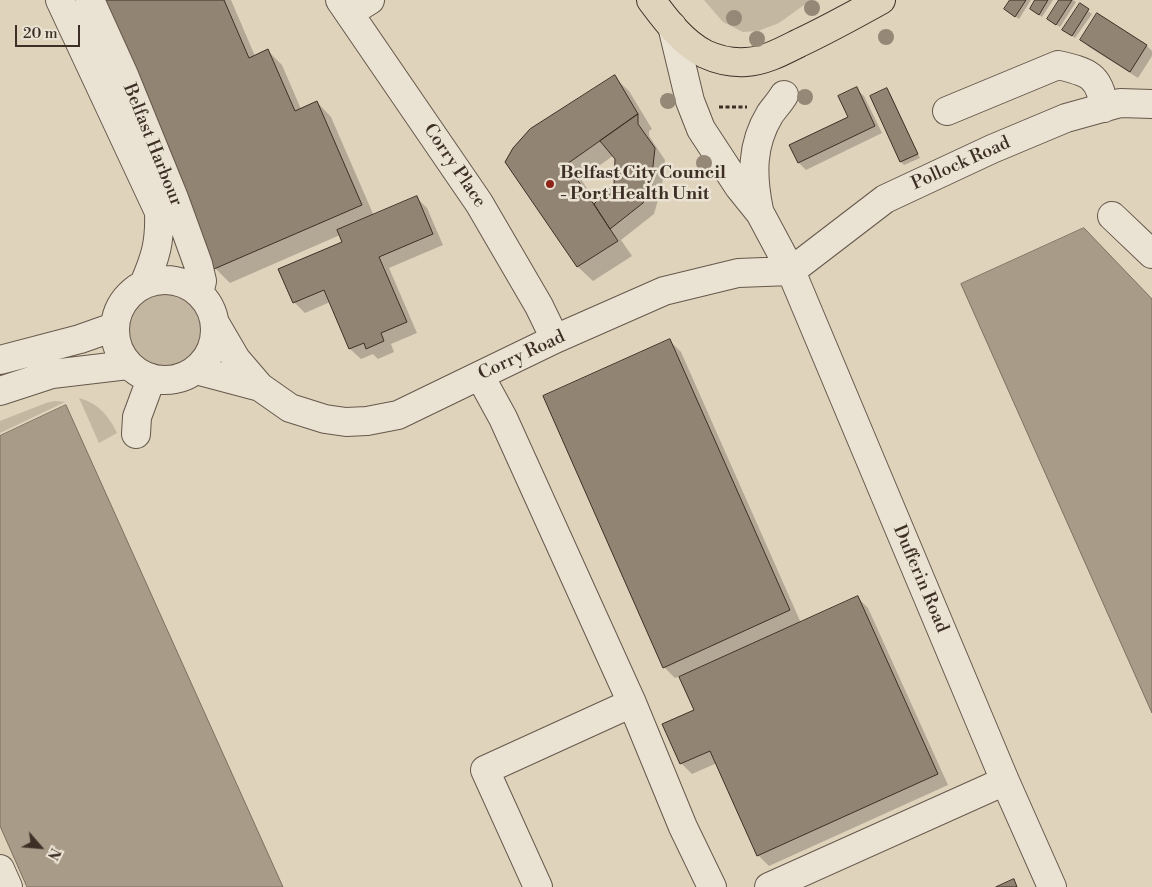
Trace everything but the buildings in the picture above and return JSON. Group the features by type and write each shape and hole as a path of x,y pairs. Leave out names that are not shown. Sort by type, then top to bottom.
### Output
{"main road":[{"path":"651,0 672,26 692,45 704,54 725,62 747,62 775,55 829,29 869,3"}],"street":[{"name":"Belfast Harbour","path":"60,0 159,212 158,243 154,261 144,284"},
{"name":"Belfast Harbour","path":"90,0 124,75 174,198 198,264 202,281 199,292"},
{"name":"Corry Place","path":"353,4 479,203 555,339"},
{"path":"672,26 690,102 701,129 739,187 760,213"},
{"path":"947,111 1058,65 1077,69 1096,80 1102,93 1104,108"},
{"path":"760,213 753,164 759,138 770,115 784,95"},
{"name":"Pollock Road","path":"791,271 886,199 992,149 1066,118 1120,103 1152,104"},
{"name":"Dufferin Road","path":"760,213 791,271 1005,781 1052,887"},
{"path":"1112,216 1152,254"},
{"name":"Corry Road","path":"215,322 236,359 260,386 290,408 346,422 368,421 398,415 555,339 664,292 738,274 791,271"},
{"path":"158,280 172,280 187,284 199,292 209,306 215,322 214,340 208,356 196,370 186,376 175,380 151,379 139,374 128,365 120,354 115,341 114,327 117,314 123,301 132,291 144,284 158,280"},
{"path":"0,360 80,340 114,327"},
{"path":"0,391 52,374 128,365"},
{"name":"Corry Road","path":"196,370 260,386"},
{"path":"480,376 503,418 632,703 683,827 712,887"},
{"path":"136,434 137,417 151,379"},
{"path":"538,887 485,770 632,703"},
{"path":"769,887 1005,781"},
{"path":"0,869 8,887"}],"path":[{"path":"715,107 750,107"}],"shaded area":[{"path":"704,0 811,0 779,23 758,31 743,32 723,22"},
{"path":"1084,228 1152,299 1152,713 961,284"},
{"path":"165,293 185,299 195,309 201,329 195,349 185,359 165,365 145,359 135,349 129,329 135,309 145,299"},
{"path":"79,398 92,403 102,411 117,433 99,443"},
{"path":"55,401 65,402 0,433 0,421"},
{"path":"66,405 283,887 27,887 0,826 0,436"}],"place":[{"name":"Belfast City Council - Port Health Unit","path":"550,184"}]}
